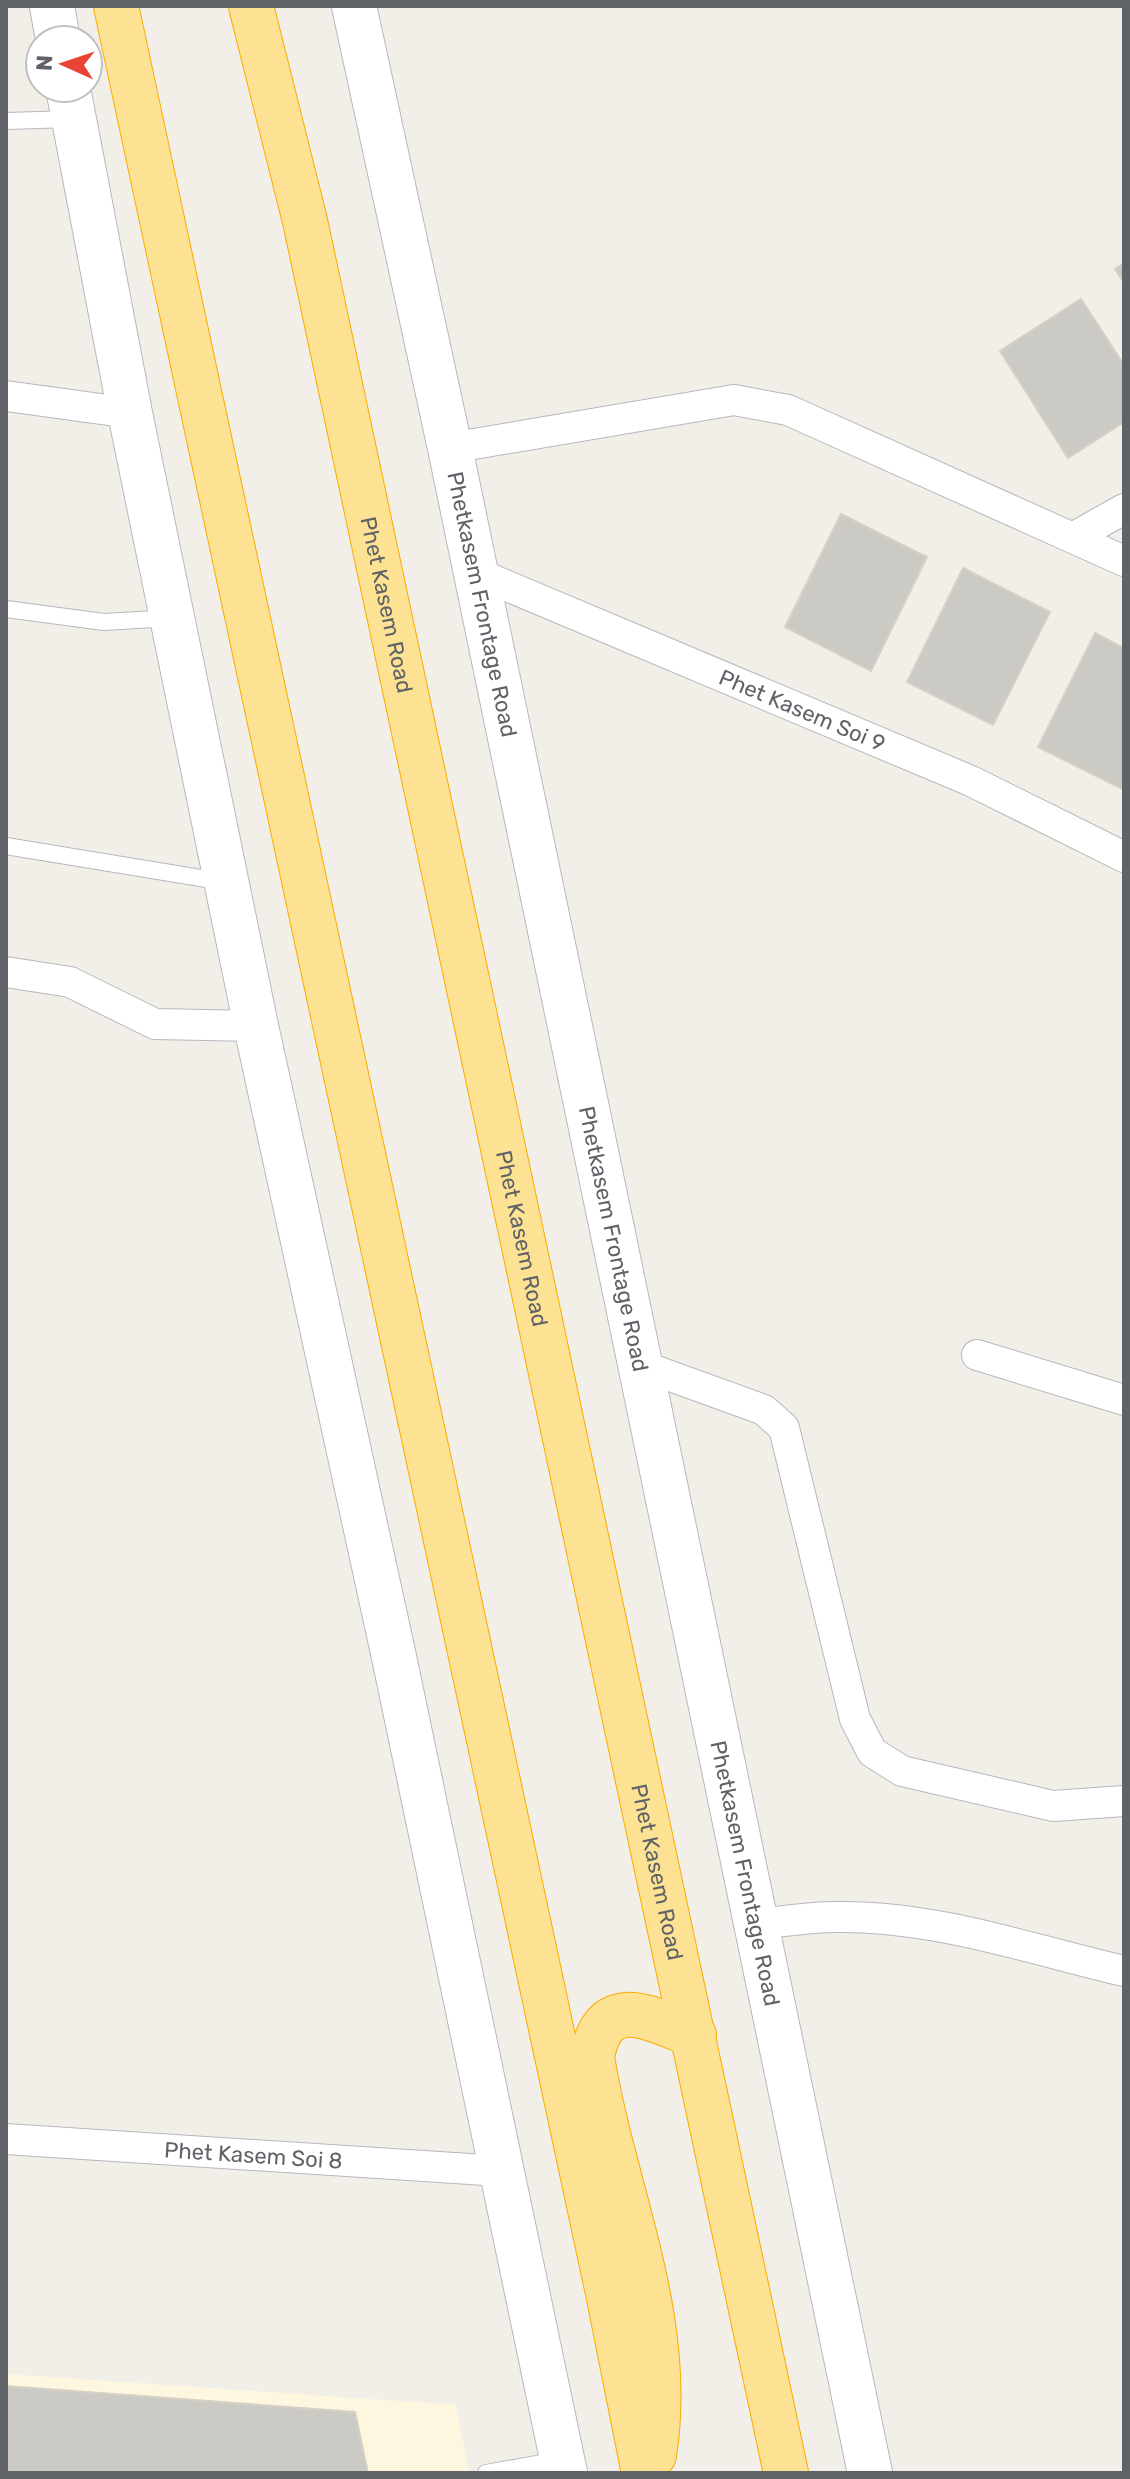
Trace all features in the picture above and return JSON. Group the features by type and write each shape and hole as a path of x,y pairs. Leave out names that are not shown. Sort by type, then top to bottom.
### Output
{"highway":[{"path":"116,6 608,2293 644,2473"},
{"name":"Phet Kasem Road","path":"251,6 305,221 786,2473"},
{"path":"652,2473 659,2429 660,2377 652,2309 597,2092 592,2057 595,2037 601,2027 610,2018 622,2015 653,2019 694,2035"}],"main road":[{"name":"Phetkasem Frontage Road","path":"354,6 450,448 870,2473"},
{"path":"71,104 130,413 256,1026 564,2466"}],"street":[{"path":"6,396 130,413"},
{"path":"450,448 734,400 788,410 1076,536 1124,561"},
{"path":"1076,536 1124,509"},
{"name":"Phet Kasem Soi 9","path":"474,572 971,781 1124,857"},
{"path":"6,972 70,982 155,1024 256,1026"},
{"path":"977,1355 1124,1400"},
{"path":"640,1365 764,1410 784,1428 855,1719 872,1752 902,1771 1053,1806 1124,1801"},
{"path":"756,1924 835,1916 891,1920 958,1931 1124,1971"},
{"name":"Phet Kasem Soi 8","path":"6,2139 501,2171"}],"lane":[{"path":"6,121 71,104"},
{"path":"6,609 104,622 172,618"},
{"path":"6,846 226,882"},
{"path":"486,2473 564,2466"}],"shaded area":[{"path":"6,2374 456,2405 469,2473 6,2473"}],"building":[{"path":"1124,263 1124,283 1115,269"},
{"path":"1081,299 1124,365 1124,422 1068,458 1000,351"},
{"path":"841,514 927,557 871,671 785,627"},
{"path":"963,568 1050,612 993,725 907,682"},
{"path":"1095,633 1124,648 1124,790 1038,747"},
{"path":"6,2386 355,2412 368,2473 6,2473"}]}
